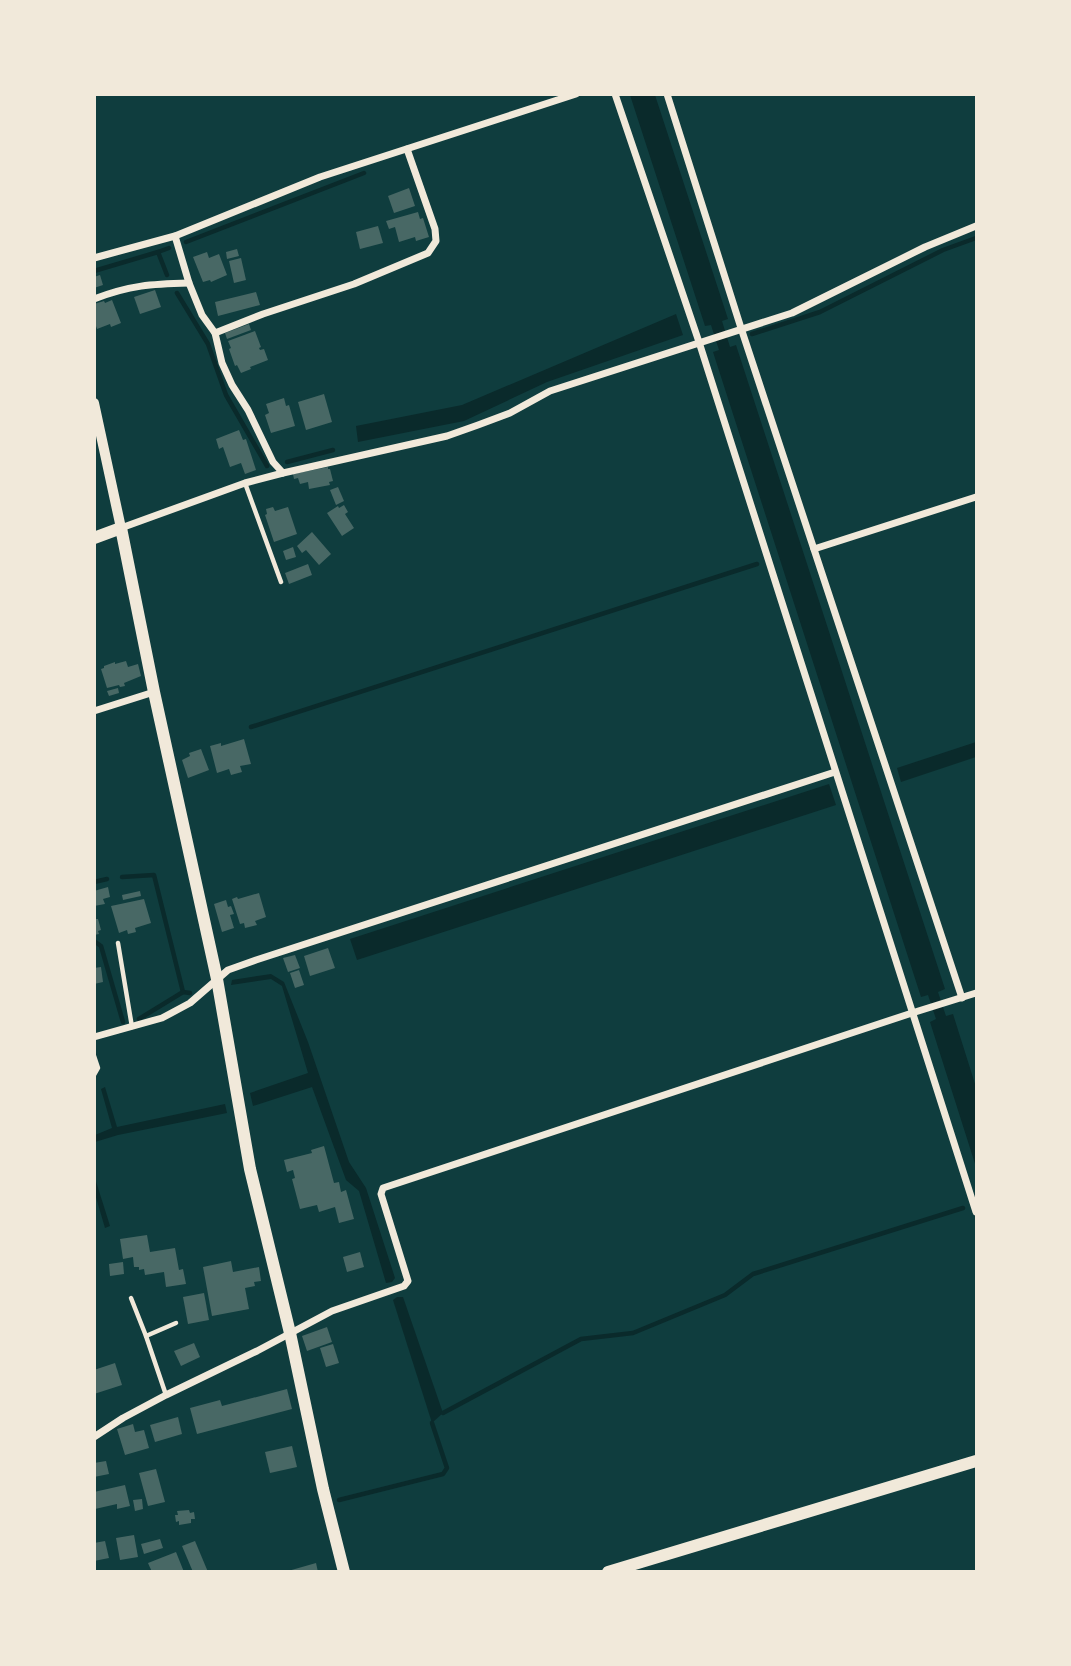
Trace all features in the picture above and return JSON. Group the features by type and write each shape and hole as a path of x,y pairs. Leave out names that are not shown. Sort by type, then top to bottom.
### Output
{"main road":[{"path":"94,538 121,528 217,979 250,1169 344,1572"},
{"path":"608,1572 976,1461"}],"street":[{"path":"94,258 175,236 320,177 576,94"},
{"path":"615,94 699,342 976,1212"},
{"path":"667,94 741,328 962,998"},
{"path":"215,333 354,284 428,253 436,241 435,229 407,149"},
{"path":"94,402 121,528 245,483 447,436 510,413 550,391 792,313 925,247 976,226"},
{"path":"175,236 189,283 202,315 215,333 222,363 232,385 248,410 273,462 283,473"},
{"path":"94,299 116,290 142,285 189,283"},
{"path":"814,549 976,497"},
{"path":"94,711 154,692"},
{"path":"94,1037 162,1018 190,1003 228,970 835,772"},
{"path":"94,1437 122,1418 332,1311 404,1286 408,1281 381,1194 383,1188 976,993"}],"lane":[{"path":"245,483 281,582"},
{"path":"118,943 132,1027"},
{"path":"94,1056 98,1068 94,1075"},
{"path":"131,1298 166,1395"},
{"path":"146,1336 176,1324"}],"water":[{"path":"630,95 655,95 728,319 722,321 730,347 736,345 945,989 938,992 946,1016 953,1014 976,1087 976,1167 930,1022 936,1019 928,995 921,997 713,352 719,350 711,325 705,326"},
{"path":"676,314 683,335 547,382 464,421 358,442 356,426 462,405"},
{"path":"976,742 976,757 901,782 897,768"},
{"path":"829,784 836,805 357,960 350,939"},
{"path":"271,974 284,982 308,1042 349,1162 366,1188 395,1278 392,1282 386,1283 359,1191 346,1180 312,1087 253,1106 250,1093 308,1073 282,986 271,979 231,985 232,980"},
{"path":"105,1087 117,1127 225,1104 227,1113 95,1142 95,1135 112,1128 101,1089"},
{"path":"94,1175 110,1226 105,1228 95,1194"},
{"path":"403,1297 443,1413 432,1423 393,1300"}],"building":[{"path":"409,188 415,206 394,213 388,196"},
{"path":"418,212 420,219 423,218 429,237 416,241 415,237 399,242 395,227 389,229 386,221"},
{"path":"378,226 383,243 360,249 356,232"},
{"path":"237,249 239,256 227,259 226,252"},
{"path":"207,252 209,258 219,254 227,275 211,282 203,282 193,257"},
{"path":"241,258 246,280 234,283 229,261"},
{"path":"100,275 103,285 94,288 94,277"},
{"path":"155,290 161,307 140,314 134,297"},
{"path":"256,292 260,305 218,316 215,302"},
{"path":"112,300 121,323 97,329 94,304"},
{"path":"249,324 251,330 227,339 225,333"},
{"path":"255,331 261,347 259,348 264,349 268,360 241,373 237,365 235,366 228,341"},
{"path":"324,394 332,422 306,430 298,402"},
{"path":"284,398 295,426 271,433 265,415 269,413 266,404"},
{"path":"239,430 243,440 246,439 256,470 245,474 241,463 230,467 223,447 219,449 216,439"},
{"path":"328,467 333,481 329,482 330,485 309,489 308,482 300,484 298,478 294,479 293,474"},
{"path":"338,487 344,501 336,505 330,490"},
{"path":"344,505 348,512 345,514 354,528 342,536 327,513"},
{"path":"273,507 275,511 288,507 297,534 274,542 265,515 266,509"},
{"path":"312,532 331,554 319,565 306,550 302,553 297,546"},
{"path":"293,547 296,557 286,560 283,551"},
{"path":"308,564 312,575 289,584 285,573"},
{"path":"126,661 128,667 138,664 141,676 124,683 125,686 107,688 101,669 115,662"},
{"path":"118,688 119,693 109,696 107,691"},
{"path":"244,739 251,764 240,766 242,772 231,775 229,769 217,773 210,746 221,743 221,746"},
{"path":"201,749 209,770 188,778 182,760 190,756 189,753"},
{"path":"108,887 110,897 103,899 105,904 94,906 94,891"},
{"path":"140,891 141,896 123,900 122,895"},
{"path":"259,893 266,917 255,921 257,925 245,928 244,923 240,924 232,899"},
{"path":"144,899 151,923 135,928 136,932 128,934 127,930 119,933 111,906"},
{"path":"226,900 234,914 230,915 234,928 222,932 214,904"},
{"path":"94,919 98,919 101,930 94,935"},
{"path":"328,948 335,968 310,976 304,956"},
{"path":"295,955 300,968 288,972 283,958"},
{"path":"101,967 103,982 94,984 94,968"},
{"path":"299,970 304,985 295,988 290,973"},
{"path":"324,1146 334,1183 339,1182 341,1192 346,1190 354,1219 339,1223 335,1207 319,1212 317,1205 300,1209 292,1179 295,1178 293,1170 287,1172 284,1160 312,1153 311,1150"},
{"path":"147,1235 150,1252 175,1248 179,1270 183,1269 186,1284 166,1287 164,1272 145,1275 144,1269 134,1267 133,1257 123,1259 120,1239"},
{"path":"360,1252 364,1267 347,1272 343,1257"},
{"path":"231,1261 233,1272 259,1267 261,1281 254,1282 255,1286 245,1288 249,1309 212,1316 203,1267"},
{"path":"123,1262 124,1274 110,1276 109,1264"},
{"path":"204,1293 209,1320 188,1324 183,1297"},
{"path":"327,1327 332,1342 307,1351 302,1336"},
{"path":"194,1343 200,1357 181,1366 174,1351"},
{"path":"333,1344 339,1363 326,1367 320,1348"},
{"path":"115,1363 122,1385 94,1394 94,1370"},
{"path":"287,1389 292,1409 197,1434 190,1408 220,1400 222,1406"},
{"path":"178,1417 182,1434 155,1442 150,1425"},
{"path":"133,1424 135,1432 144,1430 149,1448 125,1455 117,1429"},
{"path":"292,1446 297,1467 270,1473 265,1452"},
{"path":"106,1461 109,1474 94,1477 94,1463"},
{"path":"156,1469 165,1502 148,1506 139,1473"},
{"path":"125,1485 130,1506 117,1509 117,1504 95,1509 94,1492"},
{"path":"142,1499 143,1509 135,1511 133,1500"},
{"path":"189,1510 190,1513 194,1512 195,1519 191,1519 191,1523 179,1525 175,1515 178,1515 177,1511"},
{"path":"134,1535 138,1557 120,1560 116,1538"},
{"path":"160,1539 163,1548 144,1554 141,1544"},
{"path":"105,1541 109,1558 94,1561 94,1543"},
{"path":"195,1541 208,1572 193,1572 182,1546"},
{"path":"176,1552 184,1572 152,1572 148,1563"},
{"path":"316,1563 318,1572 288,1572 288,1571"}],"waterway":[{"path":"186,242 364,173"},
{"path":"752,334 820,312 943,250 976,238"},
{"path":"158,252 169,248"},
{"path":"94,271 158,252 167,275"},
{"path":"177,293 208,344 226,395 267,466"},
{"path":"287,462 333,450"},
{"path":"251,727 757,564"},
{"path":"122,877 154,875 183,992 190,993"},
{"path":"94,882 107,879"},
{"path":"94,941 101,946 123,1022"},
{"path":"139,1019 183,992"},
{"path":"443,1413 581,1339 633,1333 725,1295 753,1274 963,1208"},
{"path":"339,1500 443,1474 447,1468 432,1423"}]}
